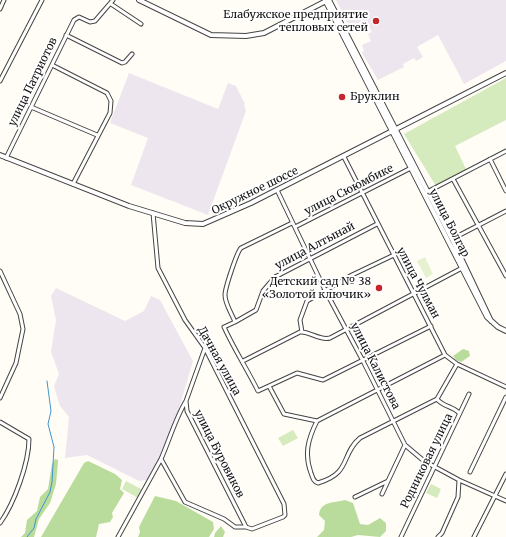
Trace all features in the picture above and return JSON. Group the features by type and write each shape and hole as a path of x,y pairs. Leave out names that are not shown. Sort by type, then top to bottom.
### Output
{"street":[{"path":"0,8 4,0"},
{"path":"0,81 42,0"},
{"path":"113,0 111,4 141,24"},
{"path":"139,0 211,35 246,36 264,33 327,0 394,131"},
{"name":"улица Патриотов","path":"6,158 75,19 79,17 94,22 111,4"},
{"path":"67,35 122,63 126,62 132,54"},
{"path":"52,66 108,93 111,101 111,109 73,184"},
{"name":"Окружное шоссе","path":"0,155 129,206 185,223 203,224 221,218 344,157 506,73"},
{"path":"30,107 97,135"},
{"name":"улица Болгар","path":"394,131 487,317 506,331"},
{"name":"улица Болгар","path":"394,131 452,239 491,321"},
{"path":"427,192 506,151"},
{"name":"улица Чулман","path":"344,157 445,355 457,364 506,387"},
{"path":"490,159 506,191"},
{"name":"улица Сююмбике","path":"294,227 412,168"},
{"path":"453,179 506,276"},
{"name":"улица Калистова","path":"277,190 325,290 363,360 405,445 417,456 434,467 506,501"},
{"path":"452,239 506,211"},
{"name":"Дачная улица","path":"153,213 158,268 185,320 205,348 284,504 285,515 281,518 252,529 246,527"},
{"path":"292,223 241,248 238,251 224,294 235,322 224,327 236,353 243,361 258,391 299,373 323,380 431,326"},
{"name":"улица Алтынай","path":"235,322 256,310 262,290 275,277 377,224"},
{"path":"302,332 300,320 306,302 325,290 394,255"},
{"path":"243,361 302,332 325,339 346,330 462,268"},
{"path":"0,271 20,314 23,329 16,363 0,398"},
{"name":"улица Буровиков","path":"205,348 186,401 188,414 246,527"},
{"path":"269,386 284,414 317,421 445,355"},
{"path":"317,421 306,454 313,480 318,483 340,472 352,446 360,438 437,399 457,364"},
{"name":"Родниковая улица","path":"400,537 469,394"},
{"path":"470,472 506,397"},
{"path":"437,399 442,404 458,410 459,413"},
{"path":"118,537 161,459 174,431 180,410 186,401"},
{"path":"0,422 29,439 29,450 19,482 0,523"},
{"path":"382,494 405,445"},
{"path":"161,459 185,502 224,519 235,527 246,527"},
{"path":"474,537 506,474"},
{"path":"438,537 442,533 458,497 459,480"},
{"path":"355,497 388,481"}],"shaded area":[{"path":"336,0 506,0 506,61 464,84 438,35 417,47 423,57 416,61 414,58 403,64 404,67 378,80 362,53 364,50 362,45 371,41 368,34 372,32 369,27 366,28 363,20 350,29"},
{"path":"129,73 218,109 228,83 236,86 245,104 246,111 208,215 131,185 148,138 110,123"},
{"path":"56,288 125,321 144,311 151,296 160,300 193,361 172,432 148,480 139,481 87,455 65,458 69,417 60,406 54,386 59,374 51,352 56,320 51,296"}],"green space":[{"path":"506,78 506,120 455,146 467,171 436,186 404,134"},
{"path":"425,257 433,274 426,278 417,261"},
{"path":"463,349 469,351 470,356 461,362 456,360 453,356"},
{"path":"293,430 298,438 283,446 278,438"},
{"path":"55,459 58,460 56,484 50,503 39,519 34,537 21,537 25,533 27,520 37,511 40,497 48,489 52,464"},
{"path":"88,461 115,474 122,480 120,489 124,493 112,513 113,517 110,522 99,524 96,537 41,537 84,463"},
{"path":"126,481 143,490 138,498 122,489"},
{"path":"431,484 441,489 437,498 426,493"},
{"path":"155,496 176,501 213,522 214,529 209,537 138,537 140,532 139,527"},
{"path":"345,500 353,503 360,524 368,525 380,518 386,523 386,531 380,537 358,535 351,537 317,537 324,530 325,521 319,515 322,507 328,503"},
{"path":"221,526 225,532 223,537 214,537 215,533"}],"waterway":[{"path":"27,537 34,528 36,519 50,492 52,482 54,447 48,424 51,411 47,381"}],"place":[{"name":"Елабужское предприятие тепловых сетей","path":"376,21"},
{"name":"Бруклин","path":"342,97"},
{"name":"Детский сад № 38 «Золотой ключик»","path":"379,288"}]}
